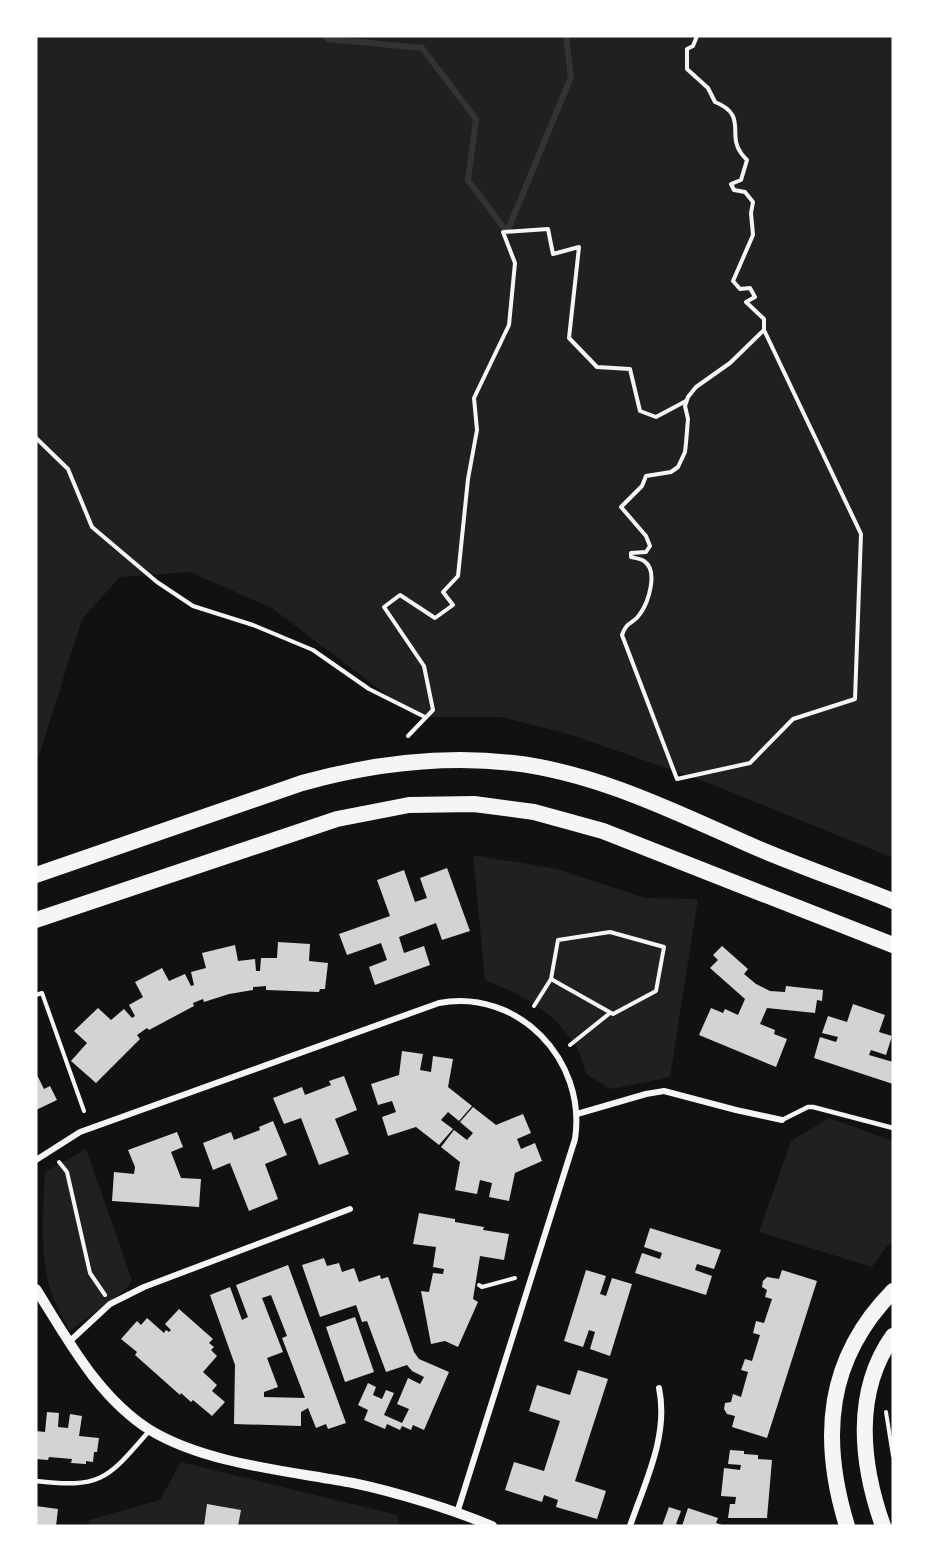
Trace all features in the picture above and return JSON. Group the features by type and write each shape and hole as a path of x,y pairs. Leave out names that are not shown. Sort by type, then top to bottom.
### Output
{"highway":[{"path":"36,875 333,774 411,761 460,760 514,763 570,774 621,790 764,851 893,901"},
{"path":"36,920 337,819 409,805 474,804 534,812 603,831 893,945"},
{"path":"848,1526 834,1471 831,1440 832,1410 845,1363 859,1335 893,1291"},
{"path":"883,1526 869,1477 865,1447 865,1404 875,1366 893,1336"},
{"path":"836,1526 841,1505"}],"street":[{"path":"36,1160 80,1132 422,1008 452,1000 468,1000 499,1008 511,1013 537,1031 556,1053 571,1084 577,1114 572,1150 457,1513"},
{"path":"577,1114 664,1091 736,1110 783,1119"},
{"path":"69,1342 110,1304 144,1287 350,1209"},
{"path":"36,1289 69,1342 103,1389 151,1430 222,1458 355,1484 457,1513 492,1526"},
{"path":"630,1526 661,1433 662,1402 659,1388"}],"lane":[{"path":"783,1119 808,1107 813,1107 893,1128"},
{"path":"36,1481 68,1485 99,1479 114,1471 151,1430"}],"path":[{"path":"686,401 688,419 685,452 678,467 671,472 646,476 642,486 621,507 646,536 650,546 646,552 630,555 644,561 648,566 652,581 643,609 638,617 625,626 622,635 677,779 750,763 793,719 855,699 861,534 764,330 764,319 746,303 755,297 750,288 740,289 733,281 753,235 751,213 753,202 745,192 734,190 731,184 741,180 747,160 740,152 735,138 736,126 733,116 726,107 715,102 708,88 687,69 687,49 693,46 697,36"},
{"path":"408,736 433,710 424,666 384,607 400,596 435,618 453,605 443,592 459,576 468,479 477,430 474,398 509,325 515,263 503,232 548,229 553,254 579,247 569,338 597,367 630,369 640,411 656,417 686,401 696,387 730,363 764,330"},
{"path":"36,438 68,469 92,527 157,582 193,606 253,625 313,650 369,689 425,717"},
{"path":"534,1006 550,979 558,940 609,932 664,947 656,991 613,1014 550,979"},
{"path":"36,995 42,993 84,1111"},
{"path":"570,1045 610,1013"},
{"path":"58,1162 67,1172 90,1273 110,1302"},
{"path":"479,1285 482,1287 515,1278"},
{"path":"887,1402 886,1412 893,1456"}],"shaded area":[{"path":"36,36 893,36 893,858 714,785 572,735 501,717 416,717 272,608 190,572 120,577 82,619 36,765"},
{"path":"473,855 557,869 645,898 698,899 670,1077 611,1089 586,1074 577,1048 559,1024 537,1006 485,980"},
{"path":"829,1118 893,1141 893,1243 887,1246 872,1267 759,1232 791,1141"},
{"path":"86,1149 132,1280 125,1290 70,1331 55,1302 46,1271 43,1238 45,1172"},
{"path":"181,1462 397,1515 400,1526 88,1526 89,1520 160,1500"}],"building":[{"path":"447,868 470,931 442,940 436,923 399,937 404,953 424,946 430,965 375,985 369,967 387,960 381,943 347,955 339,934 390,916 377,880 404,870 415,902 427,898 420,878"},
{"path":"278,942 310,944 309,961 328,963 325,989 320,989 319,992 266,990 266,986 253,987 253,990 193,1003 194,1006 137,1035 140,1039 96,1083 71,1061 87,1043 74,1031 98,1008 111,1020 124,1009 132,1018 135,1016 129,1005 143,997 135,982 162,968 169,981 185,974 191,986 194,985 191,972 206,968 202,953 235,945 238,961 255,959 256,971 260,971 261,958 277,958"},
{"path":"722,946 748,969 744,974 756,984 770,991 785,992 786,986 823,990 822,1001 817,1000 815,1013 767,1008 760,1024 775,1030 774,1034 787,1039 776,1067 699,1035 711,1008 723,1013 725,1009 738,1015 745,999 710,968 718,960 713,955"},
{"path":"853,1004 885,1015 879,1032 892,1036 886,1055 871,1050 869,1055 893,1062 893,1084 814,1058 820,1037 836,1042 838,1037 822,1033 828,1016 847,1022"},
{"path":"402,1051 423,1054 420,1070 431,1072 433,1056 453,1059 448,1087 472,1106 459,1121 448,1112 441,1120 453,1129 439,1145 416,1127 388,1136 382,1117 396,1112 392,1101 378,1105 371,1084 399,1075"},
{"path":"36,1073 44,1089 50,1086 57,1100 36,1110"},
{"path":"344,1076 357,1110 335,1119 349,1154 319,1165 301,1118 284,1124 273,1098 302,1087 305,1095 331,1085 329,1081"},
{"path":"473,1107 496,1125 523,1114 531,1133 517,1139 521,1149 535,1143 542,1161 515,1173 509,1201 489,1197 492,1183 480,1180 477,1194 455,1190 460,1162 441,1147 454,1130 467,1140 473,1133 460,1122"},
{"path":"273,1121 287,1155 265,1164 278,1199 249,1211 230,1163 213,1170 203,1143 231,1132 234,1140 260,1130 259,1127"},
{"path":"177,1132 183,1147 171,1152 181,1178 201,1179 199,1207 112,1201 114,1172 134,1174 135,1167 128,1150"},
{"path":"419,1213 455,1219 455,1222 484,1227 483,1230 509,1234 504,1260 480,1256 473,1299 478,1302 458,1347 445,1341 431,1344 421,1291 429,1292 433,1273 443,1274 444,1269 433,1267 436,1247 413,1244"},
{"path":"650,1228 721,1250 714,1269 697,1264 695,1270 712,1276 706,1295 635,1273 642,1253 660,1259 662,1253 644,1247"},
{"path":"324,1258 327,1266 339,1263 342,1272 354,1268 359,1282 380,1275 381,1279 388,1277 414,1352 419,1359 449,1372 424,1430 413,1425 411,1430 402,1426 400,1430 387,1424 385,1429 364,1420 368,1410 358,1405 368,1383 376,1387 373,1395 382,1399 386,1390 394,1393 384,1415 402,1423 409,1409 397,1404 408,1378 420,1384 424,1377 412,1371 407,1365 386,1372 367,1321 362,1322 356,1305 320,1317 302,1265"},
{"path":"288,1265 346,1423 328,1429 326,1424 316,1428 308,1408 301,1412 301,1426 234,1424 235,1365 210,1295 230,1287 242,1320 248,1317 236,1285","holes":["271,1295 287,1336 282,1338 305,1398 264,1397 264,1392 278,1387 267,1358 283,1352 262,1298"]},
{"path":"586,1270 606,1276 600,1294 606,1296 612,1278 632,1284 610,1356 590,1349 595,1332 589,1330 583,1347 564,1341"},
{"path":"782,1270 817,1281 767,1438 732,1427 735,1416 727,1414 724,1409 725,1403 731,1402 733,1394 741,1397 748,1372 741,1370 745,1359 752,1361 760,1335 753,1333 756,1321 764,1323 772,1299 765,1297 767,1290 762,1287 763,1281 767,1277 779,1279"},
{"path":"179,1309 213,1339 209,1343 214,1347 211,1350 217,1356 203,1372 217,1385 212,1391 225,1402 212,1416 193,1400 191,1402 181,1393 180,1395 135,1355 137,1352 121,1339 137,1321 141,1325 147,1318 164,1333 166,1330 169,1332 171,1330 165,1324"},
{"path":"355,1317 374,1372 345,1382 326,1327"},
{"path":"578,1370 608,1379 575,1481 606,1491 597,1519 556,1507 558,1500 544,1495 542,1502 505,1490 514,1462 544,1471 560,1421 529,1411 537,1385 570,1395"},
{"path":"47,1412 59,1413 58,1427 68,1428 70,1414 82,1416 79,1436 99,1438 93,1462 71,1463 72,1459 49,1457 48,1460 36,1459 36,1431 45,1432"},
{"path":"730,1450 758,1455 758,1459 772,1460 767,1518 728,1518 730,1504 735,1504 736,1497 721,1496 724,1468 740,1470 741,1465 728,1464"},
{"path":"207,1504 241,1510 238,1526 204,1526"},
{"path":"36,1506 58,1509 56,1526 36,1526"},
{"path":"669,1507 681,1511 676,1524 681,1526 662,1526"},
{"path":"688,1508 718,1518 716,1523 725,1526 682,1526"}],"waterway":[{"path":"325,36 328,39 422,48 476,119 468,180 507,232"},
{"path":"507,232 571,77 566,36"}]}
